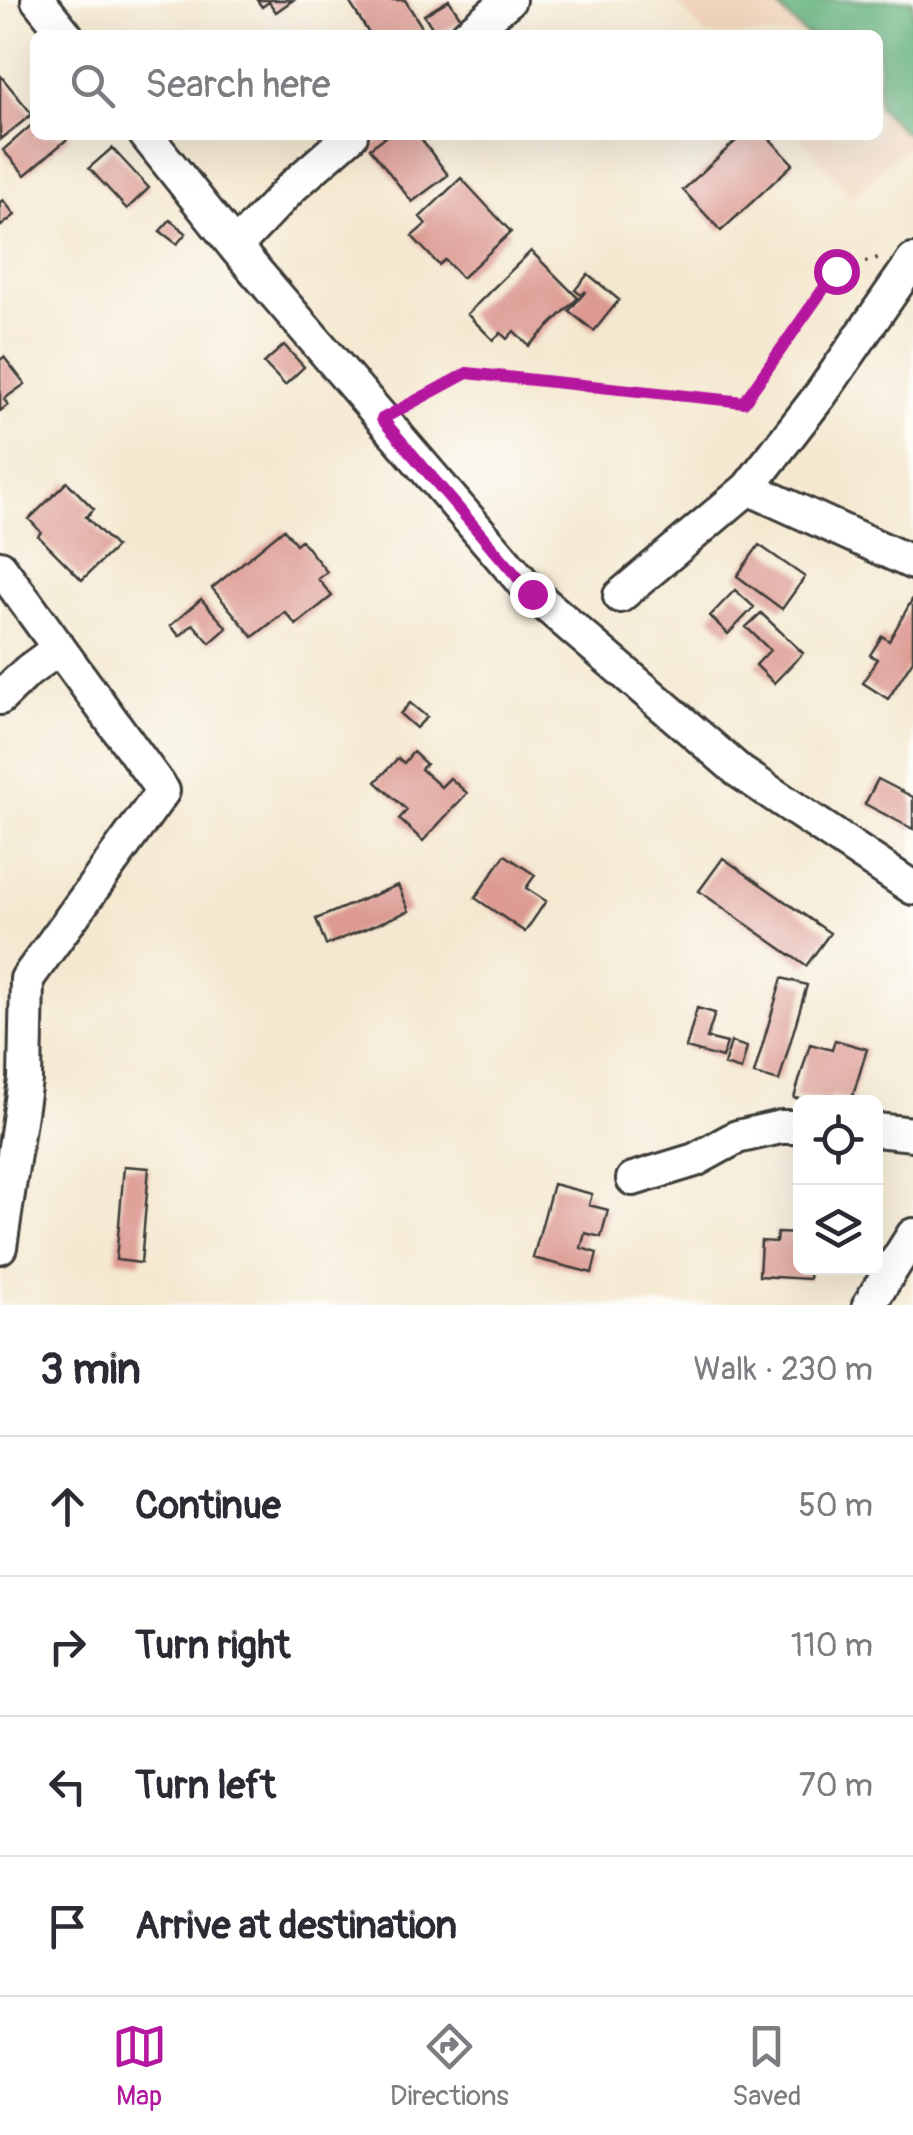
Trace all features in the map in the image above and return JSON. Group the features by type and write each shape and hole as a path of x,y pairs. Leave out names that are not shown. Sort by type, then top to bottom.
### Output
{"street":[{"path":"38,0 62,30"},
{"path":"473,30 509,0"},
{"path":"150,140 235,247 532,594 740,772 913,888"},
{"path":"235,247 292,186 345,140"},
{"path":"620,596 748,488 821,394 905,256"},
{"path":"748,488 913,563"},
{"path":"0,567 163,791 27,979 25,1080 0,1247"},
{"path":"0,698 58,649"},
{"path":"633,1179 695,1160 736,1136 793,1127"},
{"path":"883,1131 913,1134"},
{"path":"869,1305 913,1235"}],"path":[{"path":"382,419 467,373 744,402 836,271 905,256"}],"shaded area":[{"path":"674,0 913,0 913,141 852,196 802,140 883,140 883,30 701,30"}],"green space":[{"path":"771,0 913,0 913,126 905,133 883,112 883,30 801,30"}],"building":[{"path":"257,0 293,0 276,12 269,2 262,7"},
{"path":"405,0 424,30 367,30 350,3"},
{"path":"449,0 463,21 446,30 434,30 424,15"},
{"path":"0,75 30,116 0,140"},
{"path":"30,126 30,140 66,140 25,175 3,150"},
{"path":"381,140 422,140 448,175 412,202 370,148"},
{"path":"737,140 771,140 793,164 721,231 683,190"},
{"path":"112,148 149,188 127,209 89,168"},
{"path":"461,178 511,232 462,278 445,260 439,265 412,236 426,224 420,217"},
{"path":"3,200 15,215 0,227 0,202"},
{"path":"170,220 186,233 177,244 160,231"},
{"path":"531,251 578,298 529,346 514,331 507,339 501,333 493,340 467,314"},
{"path":"588,274 619,300 594,331 569,311 586,291 581,295 575,290"},
{"path":"284,345 304,367 285,385 264,363"},
{"path":"4,357 25,384 4,399 8,405 0,411 0,360"},
{"path":"67,482 94,509 86,517 116,547 82,580 38,536 41,532 29,519"},
{"path":"284,529 296,544 301,540 327,572 318,579 332,596 296,625 285,612 253,637 212,588"},
{"path":"759,545 805,577 782,609 737,576"},
{"path":"735,590 754,607 728,634 710,616"},
{"path":"913,598 913,660 888,699 863,683 877,659 870,655 882,636 889,641"},
{"path":"201,599 227,628 210,643 193,624 180,636 170,626"},
{"path":"761,613 803,653 774,683 756,665 770,650 746,627"},
{"path":"410,703 427,717 416,728 400,714"},
{"path":"413,752 426,764 421,769 441,787 450,778 467,793 423,841 399,819 407,810 376,782 398,758 404,763"},
{"path":"878,779 913,797 913,829 865,804"},
{"path":"505,855 535,875 526,888 546,901 525,932 475,898"},
{"path":"723,858 830,933 806,966 699,891"},
{"path":"398,885 409,911 326,945 316,919"},
{"path":"782,978 807,985 779,1081 754,1074"},
{"path":"697,1008 715,1013 707,1038 727,1043 722,1058 686,1048"},
{"path":"835,1040 867,1049 853,1095 795,1095 810,1044 832,1050"},
{"path":"731,1042 747,1047 741,1070 724,1065"},
{"path":"124,1166 149,1168 141,1263 116,1260"},
{"path":"553,1184 592,1194 589,1205 608,1210 601,1237 585,1233 581,1248 597,1253 592,1273 533,1258"},
{"path":"777,1233 793,1234 793,1275 809,1275 809,1279 759,1276 761,1241 776,1242"}],"route":[{"path":"532,594 382,419 467,373 744,402 836,271"}]}
